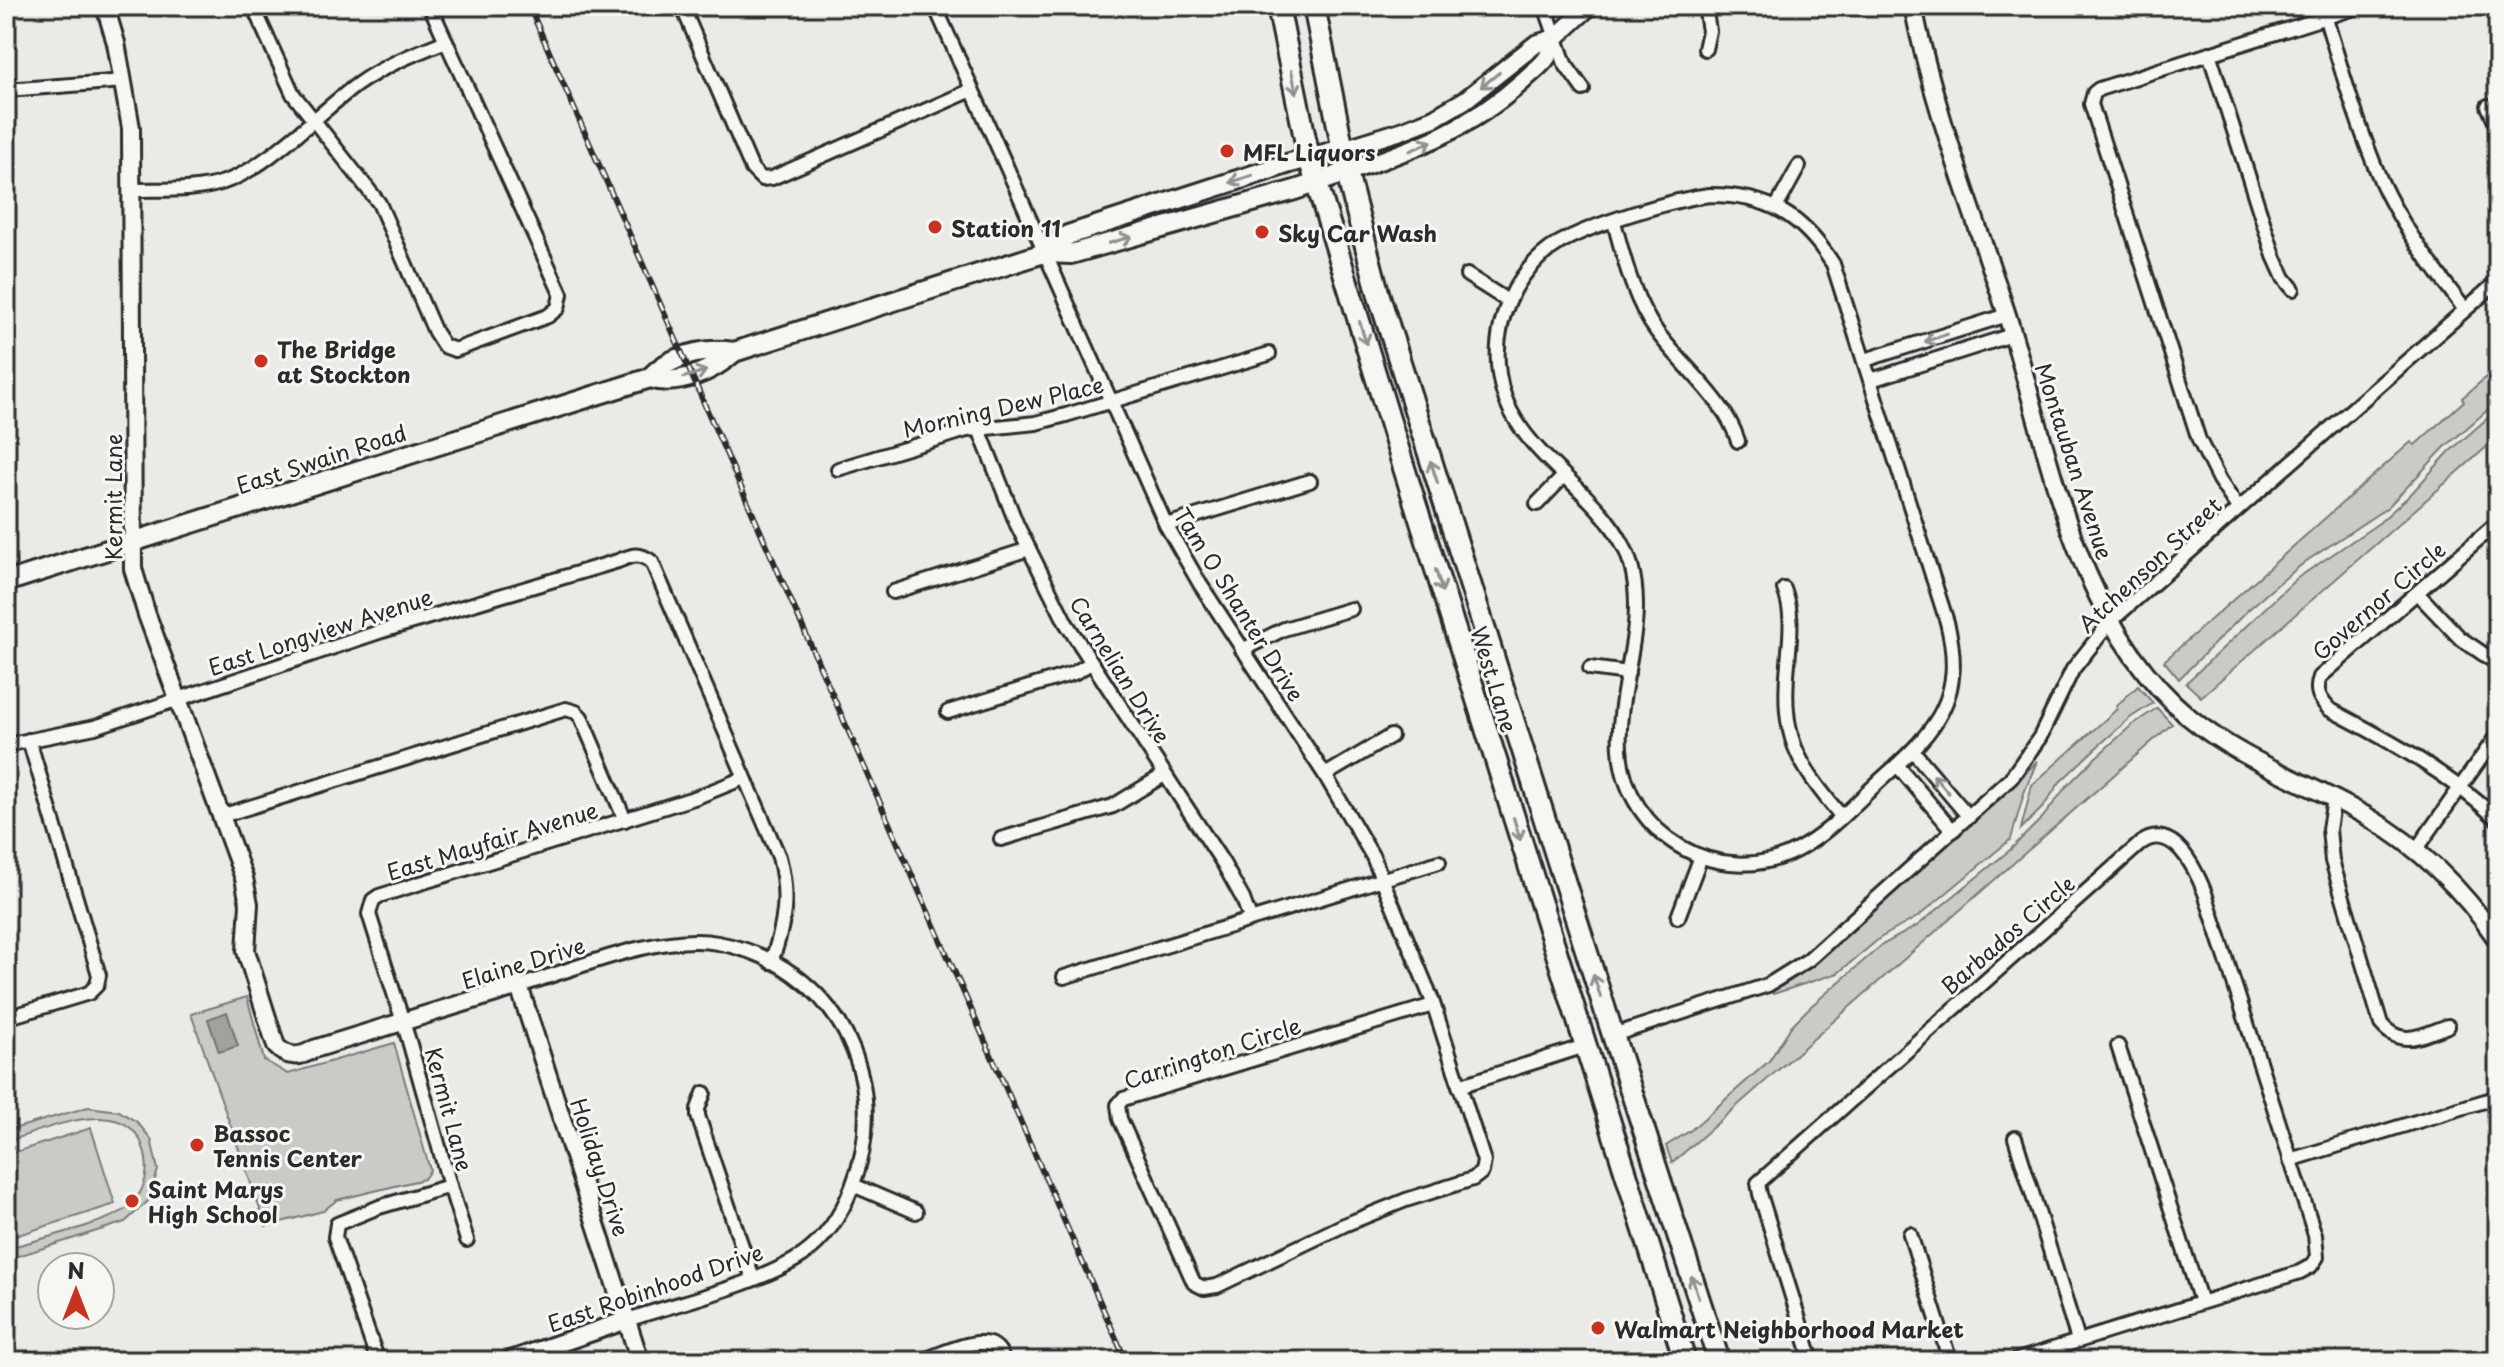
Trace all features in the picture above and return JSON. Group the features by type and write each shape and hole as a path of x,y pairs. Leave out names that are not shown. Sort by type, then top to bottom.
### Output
{"main road":[{"name":"West Lane","path":"1278,6 1309,158 1685,1361"},
{"name":"West Lane","path":"1314,6 1348,172 1388,324 1719,1361"},
{"name":"East Swain Road","path":"7,578 134,542 650,378 659,367 710,349 734,352 1044,253 1068,235 1343,149"},
{"name":"East Swain Road","path":"1044,253 1071,254 1348,172"}],"street":[{"name":"Kermit Lane","path":"105,6 116,43 131,128 133,569 247,891 248,962 276,1046 290,1055"},
{"path":"253,6 293,94 379,203 435,332 444,346 455,350 548,316 561,302 559,287 430,6"},
{"path":"682,6 752,169 762,179 772,178 972,90"},
{"name":"Tam O Shanter Drive","path":"935,6 1166,525 1242,650 1325,775 1383,880 1433,1005 1484,1161 1479,1177"},
{"path":"1545,6 1565,64 1583,89"},
{"name":"East Swain Road","path":"1343,149 1434,118 1465,100 1536,44 1555,38 1590,6"},
{"path":"1705,6 1709,31 1705,49"},
{"name":"Montauban Avenue","path":"1913,6 1935,98 2007,315 2075,541 2111,621 2130,654 2147,677 2189,717 2237,752 2369,817 2416,850 2463,895 2498,941"},
{"path":"2238,508 2219,480 2199,440 2091,104 2094,93 2099,89 2324,11 2361,6"},
{"path":"2324,11 2382,183 2428,261 2465,310"},
{"name":"East Swain Road","path":"1348,172 1411,150 1455,130 1497,105 1551,56 1555,38"},
{"path":"132,190 196,188 235,178 258,164 381,69 446,41"},
{"path":"2209,53 2274,256 2293,289"},
{"path":"6,90 124,81"},
{"path":"2488,106 2498,128"},
{"path":"1777,206 1799,166"},
{"path":"1710,195 1748,198 1777,206 1811,234 1833,264 1947,622 1952,652 1950,686 1930,732 1815,839 1776,859 1734,864 1700,859 1655,827 1628,786 1621,764 1619,732 1637,606 1630,561 1611,525 1530,440 1516,421 1502,390 1497,349 1514,288 1543,255 1559,243 1614,222 1710,195"},
{"path":"1614,222 1643,309 1657,332 1730,419 1738,441"},
{"path":"1467,275 1508,301"},
{"name":"Atchenson Street","path":"1613,1035 1781,980 1808,960 2011,778 2030,755 2073,669 2111,621 2498,281"},
{"path":"1865,360 2007,315"},
{"path":"1871,380 2012,335"},
{"name":"Morning Dew Place","path":"838,469 979,429 1036,423 1269,354"},
{"name":"Carnelian Drive","path":"979,429 1029,549 1066,623 1223,863 1250,918"},
{"path":"1537,504 1564,476"},
{"path":"1166,525 1310,481"},
{"name":"Governor Circle","path":"2498,522 2320,677 2316,688 2329,709 2414,755 2461,788 2498,820"},
{"path":"893,592 1029,549"},
{"name":"East Longview Avenue","path":"6,745 95,727 382,631 634,554 645,556 652,562 744,778"},
{"path":"1784,589 1790,606 1791,623 1785,687 1788,731 1804,769 1841,816"},
{"path":"2417,593 2460,638 2498,664"},
{"path":"1242,650 1284,629 1351,609"},
{"path":"948,712 1074,673 1091,663"},
{"path":"1590,668 1628,673"},
{"path":"221,816 566,709 581,717 625,820"},
{"path":"2416,850 2498,734"},
{"path":"1325,775 1391,736"},
{"path":"6,1018 89,993 97,985 99,975 29,740"},
{"path":"1913,751 1969,817"},
{"path":"1897,765 1953,831"},
{"path":"1001,839 1113,806 1164,775"},
{"path":"744,778 779,857 785,884 784,922 771,962"},
{"name":"East Mayfair Avenue","path":"403,1022 369,914 373,900 697,797 744,778"},
{"path":"2334,799 2329,829 2332,861 2381,1024 2390,1035 2400,1038 2411,1038 2448,1026"},
{"name":"Barbados Circle","path":"1812,1361 1758,1183 2149,838 2160,836 2171,840 2199,876 2315,1235 2317,1257 2311,1266 2300,1272 2014,1361"},
{"path":"1678,917 1700,859"},
{"path":"1064,977 1439,862"},
{"name":"Elaine Drive","path":"290,1055 306,1054 648,946 673,942 715,942 748,951 771,962"},
{"name":"East Robinhood Drive","path":"508,1361 753,1279 789,1262 816,1243 834,1223 861,1164 867,1119 864,1086 854,1050 838,1020 817,993 792,973 771,962"},
{"name":"Holiday Drive","path":"519,986 640,1361"},
{"name":"Carrington Circle","path":"1433,1005 1126,1097 1118,1105 1118,1112 1191,1279 1204,1288 1217,1286 1406,1200 1479,1177"},
{"name":"Kermit Lane","path":"378,1361 335,1237 337,1224 379,1207 450,1186 403,1022"},
{"path":"1459,1086 1585,1046"},
{"path":"2118,1046 2201,1302"},
{"path":"704,1093 698,1116 753,1279"},
{"path":"2290,1160 2498,1097"},
{"path":"2015,1138 2078,1340"},
{"path":"853,1185 916,1212"},
{"path":"450,1186 467,1240"},
{"path":"1910,1234 1950,1361"},
{"path":"921,1361 978,1341 992,1344 1001,1353 1003,1361"}],"shaded area":[{"path":"2498,367 2498,401 2445,447 2388,507 2305,562 2278,584 2179,679 2164,661 2411,442 2415,445"},
{"path":"2498,409 2498,437 2201,697 2186,683 2296,579 2379,523 2410,495 2449,452"},
{"path":"2138,686 2153,703 2130,718 2060,782 2043,807 2021,829 2032,785 2117,709 2116,706"},
{"path":"2157,708 2172,724 1672,1163 1666,1146 1691,1130 1769,1061 1792,1025 1810,1007 1882,945 1917,926 2010,850 2094,759 2132,725"},
{"path":"2037,761 2011,839 1919,916 1880,938 1838,973 1773,994 1814,963 2012,788"},
{"path":"247,997 264,1060 288,1074 394,1043 430,1170 424,1179 337,1200 323,1211 266,1226 191,1014"},
{"path":"227,1012 238,1046 219,1052 208,1019"},
{"path":"88,1107 119,1111 137,1122 151,1139 158,1170 148,1201 125,1222 6,1260 6,1249 104,1220 127,1208 140,1192 146,1173 146,1159 139,1137 125,1124 108,1119 87,1119 6,1142 6,1131"},
{"path":"91,1128 115,1204 6,1239 6,1155"}],"railway":[{"path":"529,6 1126,1361"}],"place":[{"name":"MFL Liquors","path":"1227,151"},
{"name":"Station 11","path":"935,227"},
{"name":"Sky Car Wash","path":"1262,232"},
{"name":"The Bridge at Stockton","path":"261,361"},
{"name":"Bassoc Tennis Center","path":"197,1145"},
{"name":"Saint Marys High School","path":"132,1201"},
{"name":"Walmart Neighborhood Market","path":"1598,1328"}]}
